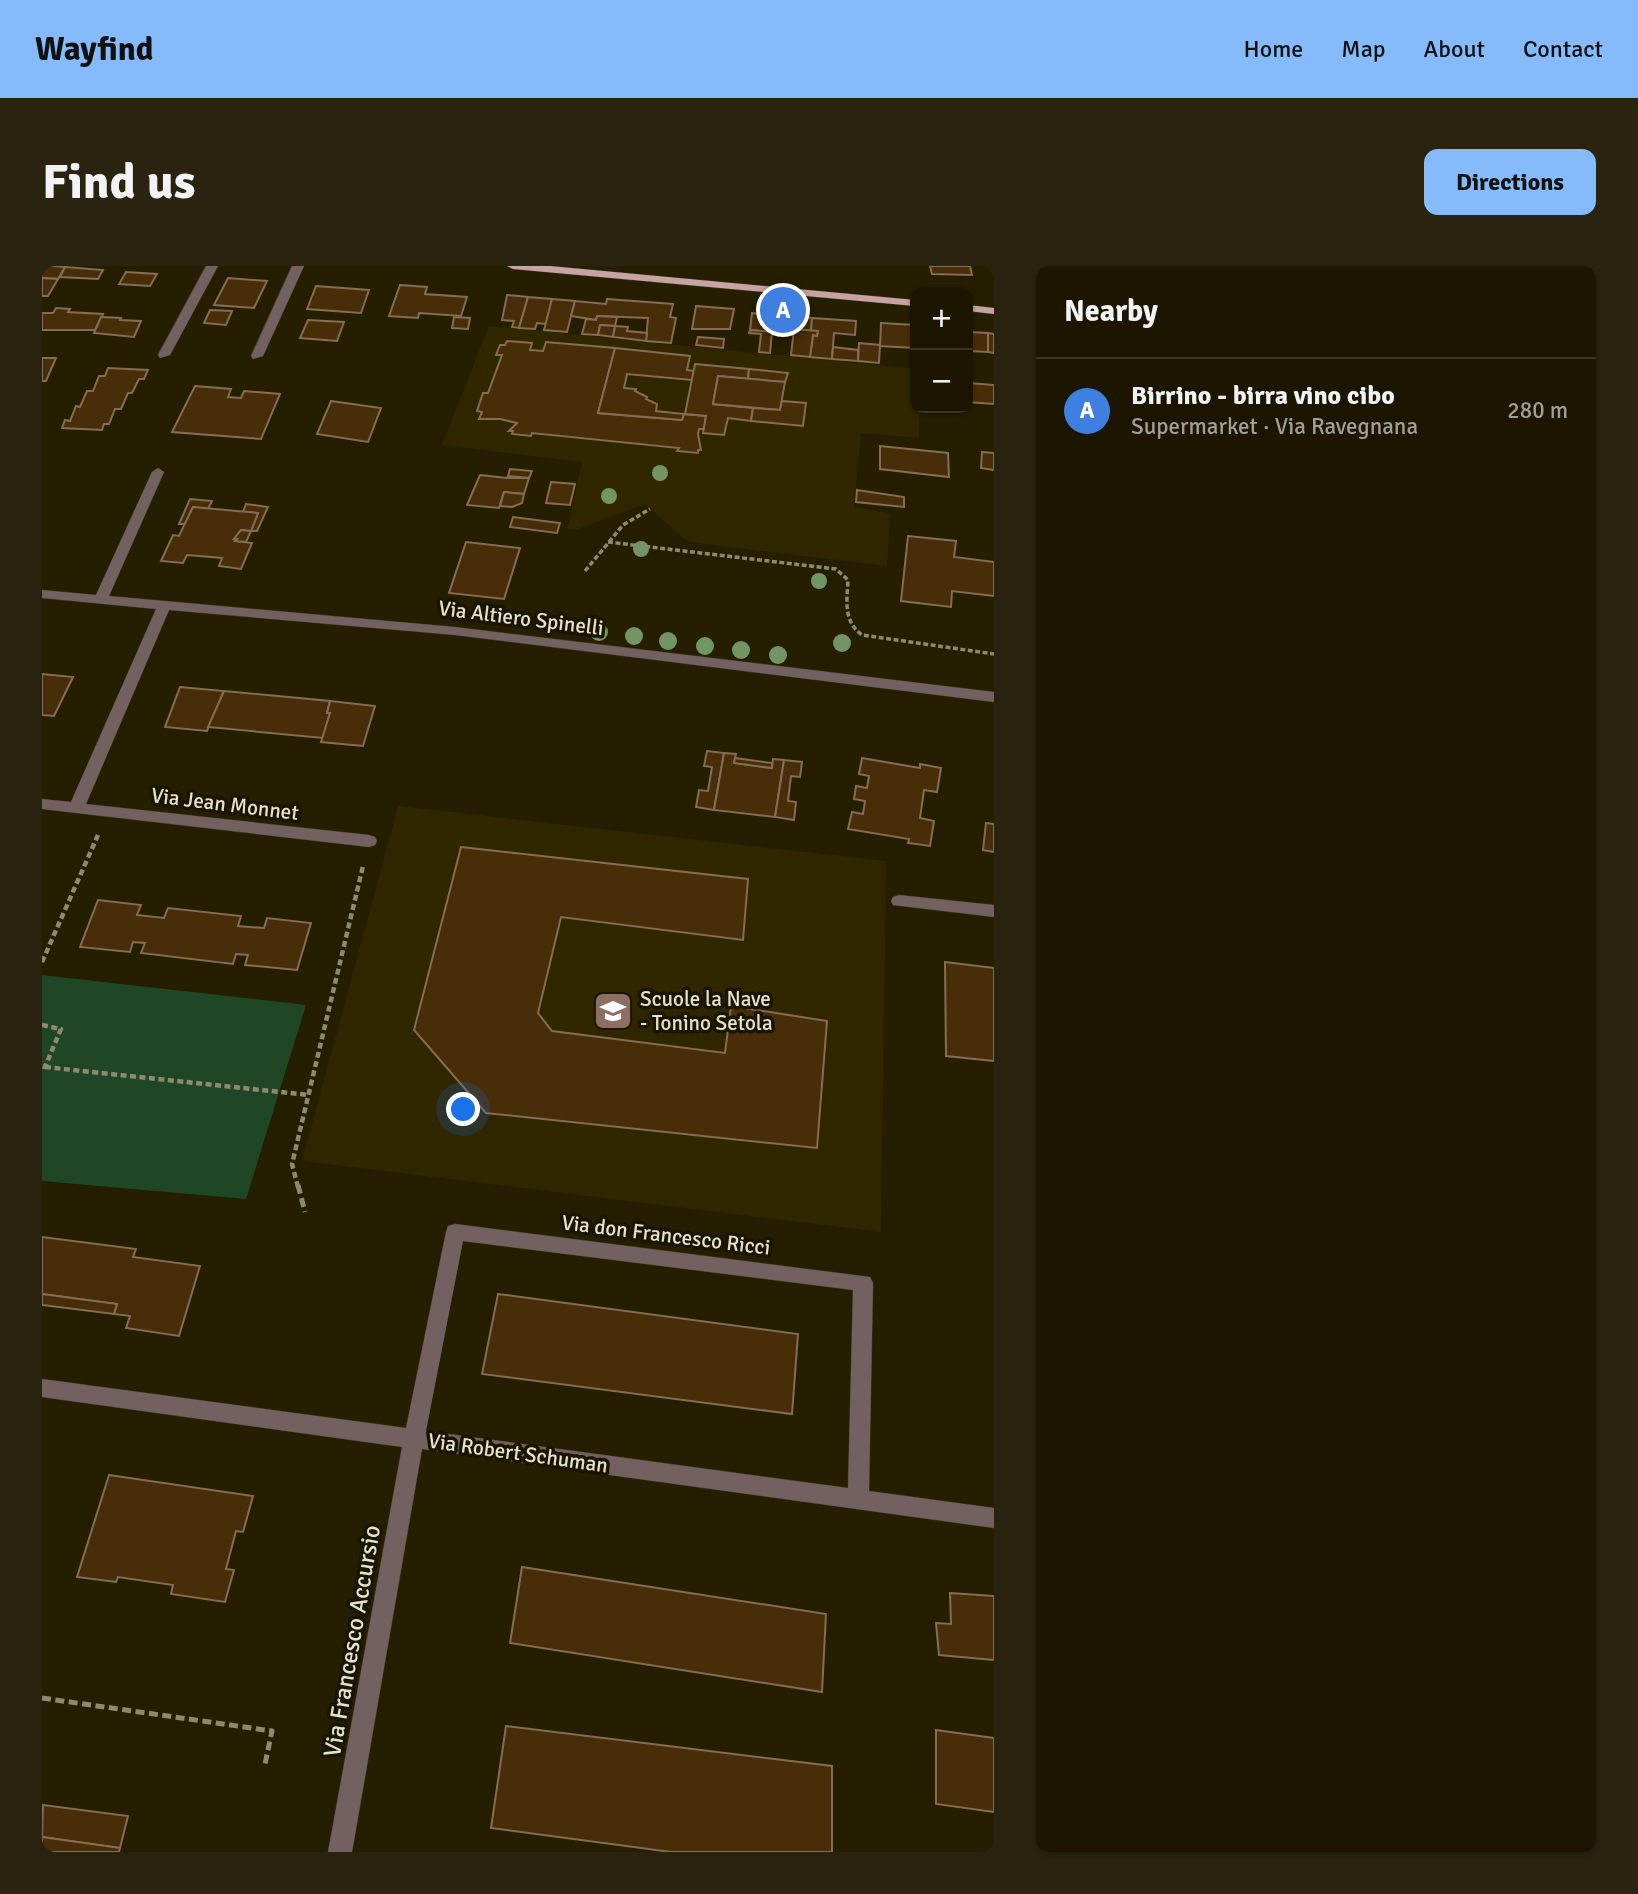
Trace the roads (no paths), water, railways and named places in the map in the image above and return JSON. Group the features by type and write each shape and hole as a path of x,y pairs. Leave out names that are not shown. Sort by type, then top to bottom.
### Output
{"main road":[{"path":"513,266 910,303"},
{"path":"973,309 994,311"}],"street":[{"path":"164,355 212,266"},
{"path":"257,356 298,266"},
{"path":"101,599 158,472"},
{"name":"Via Altiero Spinelli","path":"42,594 455,631 994,697"},
{"path":"76,808 165,604"},
{"name":"Via Jean Monnet","path":"42,804 369,841"},
{"path":"900,901 994,911"},
{"name":"Via don Francesco Ricci","path":"414,1439 455,1232 863,1283 858,1501"},
{"name":"Via Robert Schuman","path":"42,1388 994,1518"},
{"name":"Via Francesco Accursio","path":"341,1852 414,1439"}],"place":[{"name":"Birrino - birra vino cibo","path":"783,310"},
{"name":"Scuole la Nave - Tonino Setola","path":"613,1011"}]}
